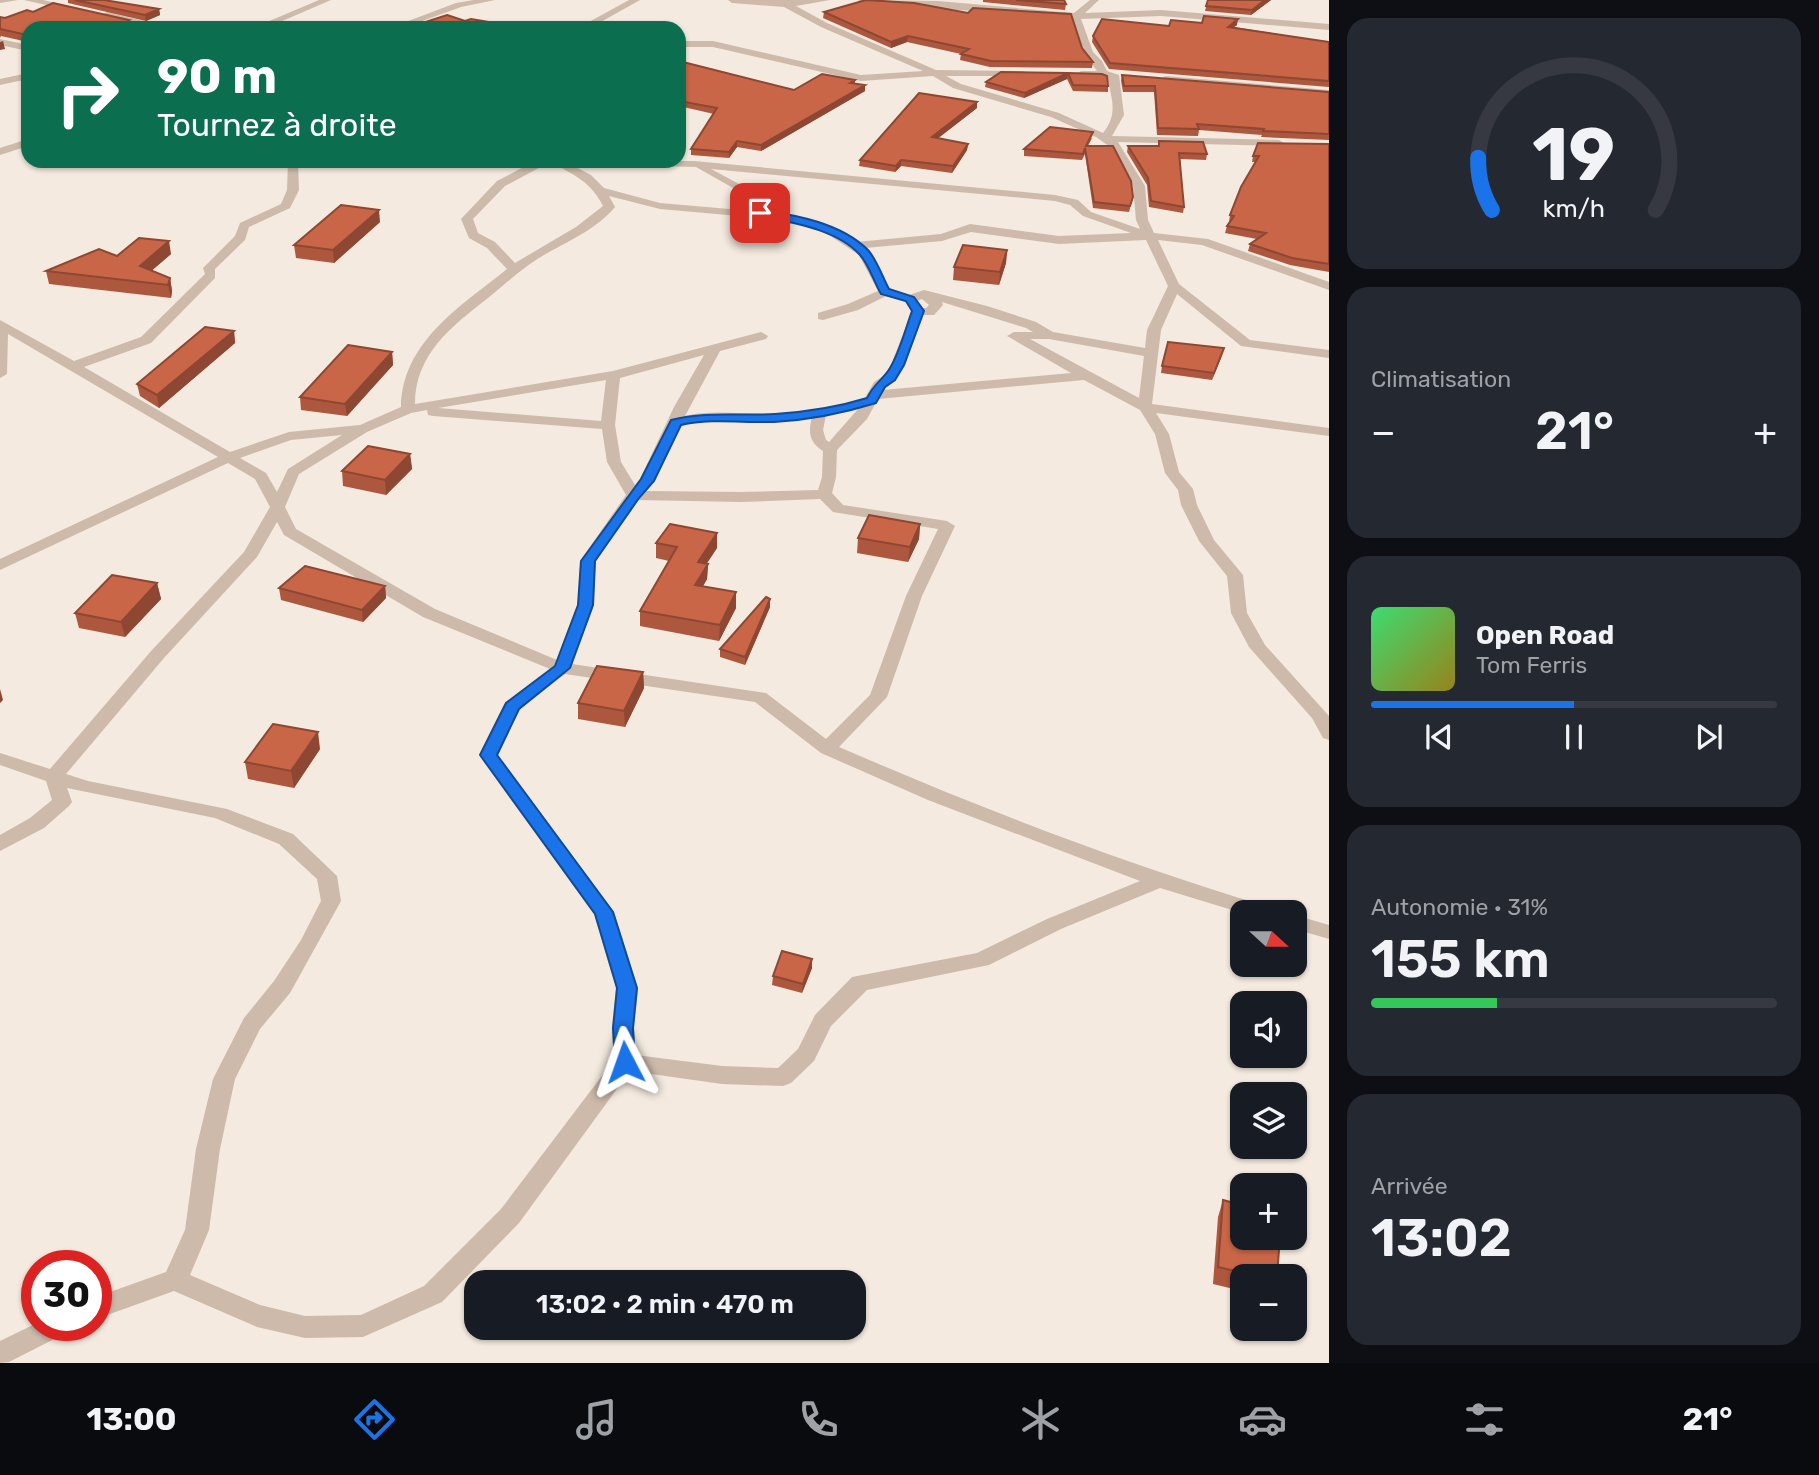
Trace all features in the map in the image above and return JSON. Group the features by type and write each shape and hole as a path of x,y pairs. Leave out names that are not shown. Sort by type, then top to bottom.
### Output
{"street":[{"path":"0,0 14,0"},
{"path":"28,0 89,11"},
{"path":"275,21 327,0"},
{"path":"414,21 459,5 491,0"},
{"path":"596,21 636,0"},
{"path":"732,0 786,4 826,0"},
{"path":"862,0 1076,16 1161,13 1329,27"},
{"path":"1076,16 1095,0"},
{"path":"786,4 824,25 937,73 957,86 1055,116 1118,147 1139,186 1142,220 1174,286 1246,343 1329,354"},
{"path":"101,14 131,21"},
{"path":"1076,16 1089,53 1099,63 1104,74 1113,78 1121,104 1121,118 1104,139"},
{"path":"0,42 21,46"},
{"path":"686,44 713,44 861,78 937,73 1039,73"},
{"path":"1065,74 1130,76"},
{"path":"0,82 21,78"},
{"path":"1154,78 1329,93"},
{"path":"1104,139 1289,144"},
{"path":"0,152 21,144"},
{"path":"686,160 796,218 833,232 864,253 885,292 929,312 937,305 924,294"},
{"path":"686,164 1055,198 1074,202 1087,214 1150,236"},
{"path":"75,366 146,340 211,275 209,268 241,237 244,225 286,206 293,190 293,168"},
{"path":"514,270 491,245 472,235 467,219 486,193 513,173 526,168"},
{"path":"572,168 584,173 603,191 660,206 796,218"},
{"path":"408,409 406,390 416,364 439,330 527,260 594,223 608,207 603,191"},
{"path":"853,246 942,237 970,228 1059,240 1150,236 1204,243 1329,286"},
{"path":"1174,286 1154,330 1145,407 1162,434 1172,473 1185,489 1189,505 1207,541 1235,575 1239,613 1258,647 1320,716 1329,734"},
{"path":"822,316 853,307 885,292"},
{"path":"924,294 998,313 1049,335"},
{"path":"824,494 829,477 830,449 863,416 898,365 914,305 924,294"},
{"path":"0,374 1,324 261,476 290,532 429,613 562,668 760,697 827,749 935,796 1159,881 1230,902"},
{"path":"1152,353 1049,335 1014,336 1145,407 1329,432"},
{"path":"0,844 37,823 62,802 55,778 62,764 149,664 251,554 277,508 293,472 362,429 408,409 614,375 761,336"},
{"path":"112,1302 176,1280 257,1316 305,1327 363,1326 433,1294 510,1216 625,1062 623,1028 627,988 604,912 489,755 512,706 562,668 586,605 588,561 634,495 647,481 676,423 681,407 715,348"},
{"path":"614,375 610,389 608,425 614,461 634,495"},
{"path":"676,423 699,417 782,416 821,412 873,398 1089,375"},
{"path":"408,409 550,423 608,425"},
{"path":"821,412 816,430 819,442 830,449"},
{"path":"782,416 816,430"},
{"path":"0,565 229,457 289,436 362,429"},
{"path":"634,495 824,494 838,509 947,526 914,596 878,697 827,749"},
{"path":"0,760 85,787 219,813 286,839 327,876 331,901 282,987 252,1024 224,1079 208,1149 197,1230 176,1280"},
{"path":"625,1062 722,1075 783,1077 806,1055 824,1021 860,983 982,960 1054,924 1159,881"},
{"path":"1307,926 1329,932"},
{"path":"0,1354 26,1341"}],"building":[{"path":"75,0 104,0 159,9 145,15"},
{"path":"866,0 914,3 968,13 973,8 1071,14 1082,48 1093,62 991,61 961,54 969,49 908,36 891,42 824,12"},
{"path":"1016,0 1064,0 1066,4"},
{"path":"1208,0 1265,0 1252,10 1206,6"},
{"path":"53,3 129,20 21,21 21,34 0,29 0,17 5,18 27,10 33,12"},
{"path":"447,15 465,21 429,21"},
{"path":"1204,16 1238,19 1228,27 1329,42 1329,81 1110,63 1093,36 1102,19 1169,26 1171,20 1202,23"},
{"path":"686,63 794,90 822,74 855,80 850,83 865,85 761,145 737,141 729,152 691,149 717,108 686,102"},
{"path":"1001,72 1068,73 1025,93 986,82"},
{"path":"1068,73 1102,74 1107,76 1108,86 1073,85"},
{"path":"1122,75 1329,92 1329,134 1197,124 1199,129 1158,128 1155,86 1124,86"},
{"path":"919,93 977,102 932,137 968,144 953,166 901,160 896,166 860,160"},
{"path":"1050,127 1093,132 1086,146 1113,146 1131,181 1133,197 1130,206 1094,202 1085,148 1083,154 1024,149"},
{"path":"1159,141 1203,142 1207,154 1179,153 1184,207 1151,201 1148,178 1128,146 1159,146"},
{"path":"1258,143 1329,144 1329,264 1292,258 1250,244 1266,233 1227,226 1234,216 1230,215 1241,187 1259,156 1253,156"},
{"path":"341,205 379,210 333,250 294,245"},
{"path":"139,238 169,241 140,266 170,278 168,285 46,271 99,249 117,256"},
{"path":"963,245 1007,250 1000,272 954,267"},
{"path":"205,327 234,331 157,395 137,384"},
{"path":"1168,342 1224,348 1214,373 1162,366"},
{"path":"348,345 392,352 345,404 300,397"},
{"path":"368,446 410,454 385,480 342,471"},
{"path":"869,515 920,524 910,547 858,538"},
{"path":"670,524 717,533 698,562 708,564 695,585 736,592 720,625 640,611 677,547 656,543"},
{"path":"305,566 385,586 362,610 279,588"},
{"path":"112,575 157,583 121,622 75,613"},
{"path":"766,597 770,599 745,657 720,649"},
{"path":"597,666 643,672 624,711 578,703"},
{"path":"273,724 318,732 291,771 245,762"},
{"path":"782,951 812,959 803,984 773,976"},
{"path":"1223,1200 1230,1202 1230,1250 1279,1250 1278,1264 1230,1264 1230,1270 1218,1267"}],"route":[{"path":"625,1062 623,1028 627,988 604,912 557,846 513,792 489,755 512,706 562,668 586,605 588,561 634,495 647,481 676,423 699,417 775,418 846,408 872,400 879,385 890,378 898,365 918,311 910,299 885,292 864,253 833,232 796,218 760,213"}]}
